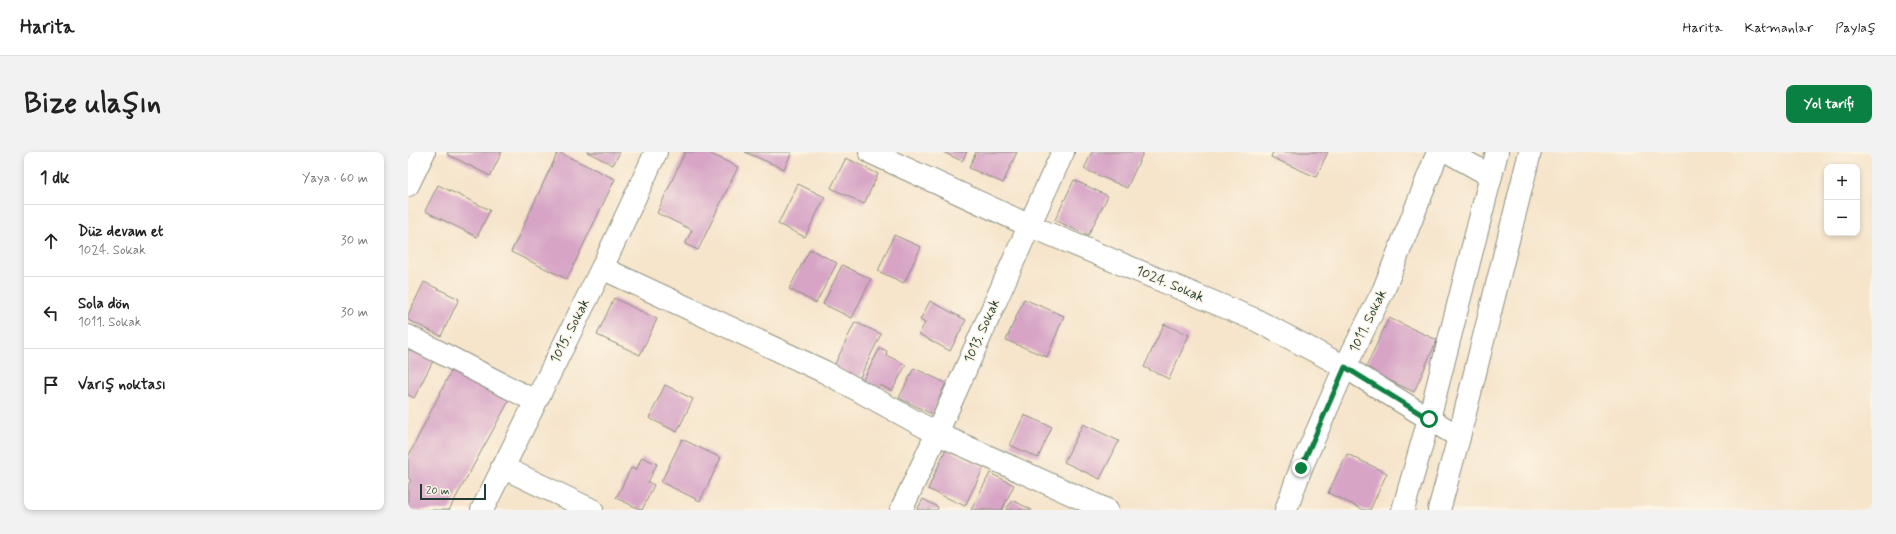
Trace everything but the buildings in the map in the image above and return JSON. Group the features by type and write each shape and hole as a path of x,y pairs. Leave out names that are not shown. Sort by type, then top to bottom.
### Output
{"street":[{"path":"408,185 424,152"},
{"name":"1015. Sokak","path":"482,510 602,268 656,152"},
{"name":"1024. Sokak","path":"870,152 1028,225 1256,320 1345,367 1459,437"},
{"name":"1013. Sokak","path":"901,510 938,434 1028,225 1063,152"},
{"name":"1011. Sokak","path":"1286,510 1301,468 1345,367 1384,289 1438,152"},
{"path":"1448,152 1491,176"},
{"path":"1403,510 1429,419 1497,152"},
{"path":"1439,510 1459,437 1530,152"},
{"path":"602,268 824,372 938,434 1107,510"},
{"path":"408,336 535,401"},
{"path":"502,467 592,510"}],"route":[{"path":"1301,468 1345,367 1429,419"}]}
